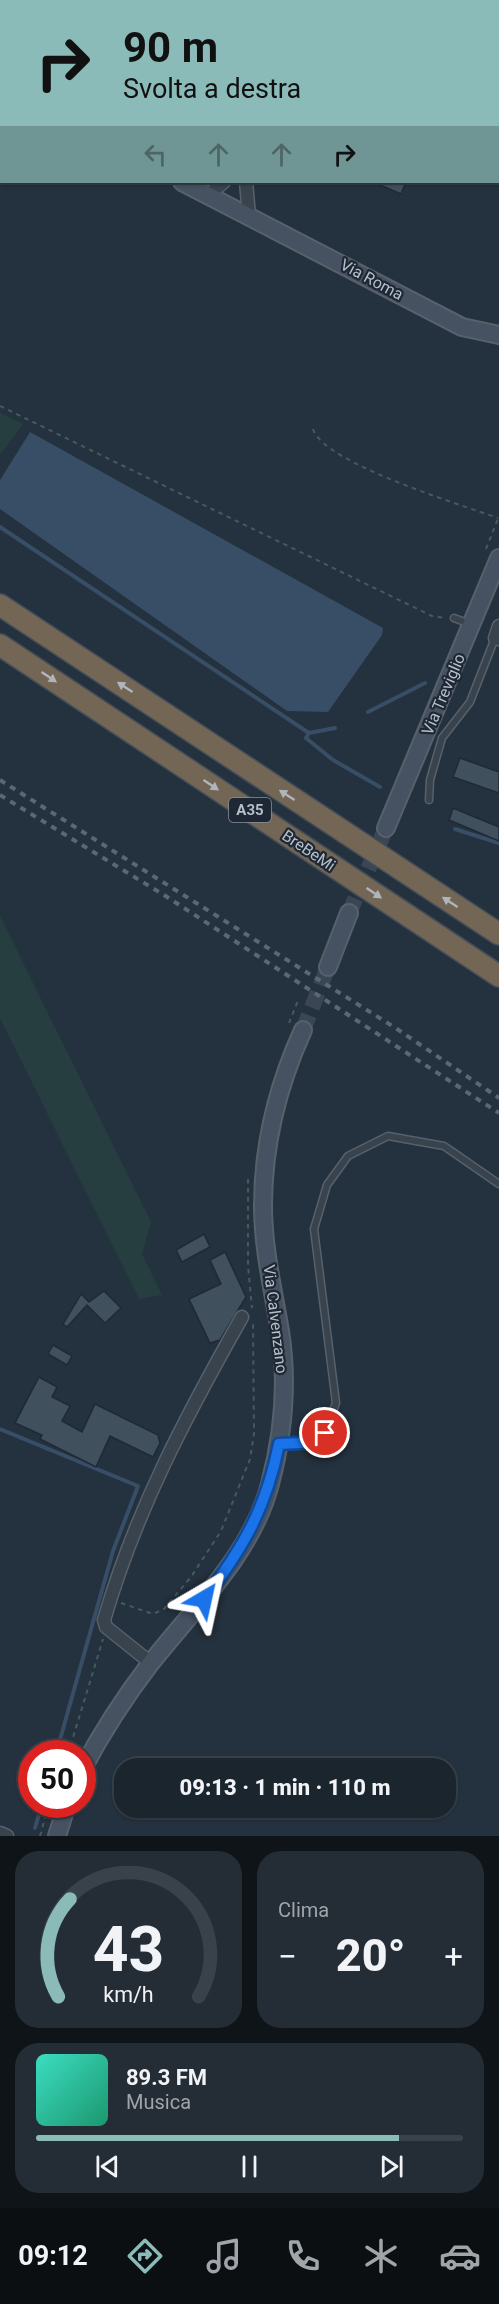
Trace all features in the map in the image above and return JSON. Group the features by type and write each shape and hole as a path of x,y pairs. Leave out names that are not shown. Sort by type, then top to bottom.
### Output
{"highway":[{"name":"BreBeMi","path":"0,605 499,934"},
{"name":"BreBeMi","path":"0,645 499,976"}],"main road":[{"name":"Via Roma","path":"184,183 462,327 499,335"},
{"name":"Via Treviglio","path":"386,828 499,559"},
{"path":"328,967 349,913"},
{"name":"Via Calvenzano","path":"96,1745 114,1712 211,1590 248,1533 270,1486 279,1444 284,1380 280,1333 269,1275 263,1206 271,1126 290,1059 303,1030"},
{"path":"57,1836 63,1818"}],"street":[{"path":"209,194 223,183"},
{"path":"246,183 249,215"},
{"path":"151,1663 106,1627 104,1620 121,1565 150,1491 242,1317"},
{"path":"0,1833 7,1836"}],"lane":[{"path":"454,618 472,625"},
{"path":"429,800 430,780 442,738 470,702 498,634"},
{"path":"279,1444 300,1443 325,1433 336,1403 314,1229 327,1185 348,1156 388,1136 444,1146 499,1184"}],"path":[{"path":"0,406 432,616 454,618"},
{"path":"313,429 315,437 345,460 499,519"},
{"path":"72,1740 106,1627"},
{"path":"40,1836 45,1818"}],"green space":[{"path":"0,413 23,424 0,455"},
{"path":"0,916 151,1222 142,1254 162,1295 139,1299 0,1018"}],"water":[{"path":"30,432 383,628 382,635 328,712 287,711 0,509 0,480"}],"building":[{"path":"375,183 406,183 401,194"},
{"path":"460,758 499,772 499,793 453,777"},
{"path":"453,808 499,827 499,841 449,820"},
{"path":"204,1234 210,1247 182,1262 176,1250"},
{"path":"225,1252 246,1297 220,1340 210,1343 189,1299 221,1284 210,1260"},
{"path":"104,1291 121,1308 105,1323 87,1305 67,1327 63,1324 81,1294 89,1302"},
{"path":"53,1345 72,1356 67,1365 48,1354"},
{"path":"39,1377 57,1387 52,1397 70,1406 62,1421 82,1432 95,1404 158,1435 160,1443 153,1457 110,1436 96,1467 40,1439 42,1435 15,1423"}],"waterway":[{"path":"0,527 309,733 335,728"},
{"path":"368,712 425,683"},
{"path":"309,733 306,738 333,760 380,787"},
{"path":"455,829 499,843"},
{"path":"0,1429 138,1486 113,1551 60,1740"},
{"path":"35,1828 38,1818"}],"tunnel":[{"path":"349,913 386,828"},
{"path":"303,1030 328,967"}],"railway":[{"path":"0,780 394,1027 499,1098"},
{"path":"0,795 164,895 499,1113"}],"route":[{"path":"204,1599 234,1558 260,1512 270,1486 279,1444 300,1443 325,1433"}]}
